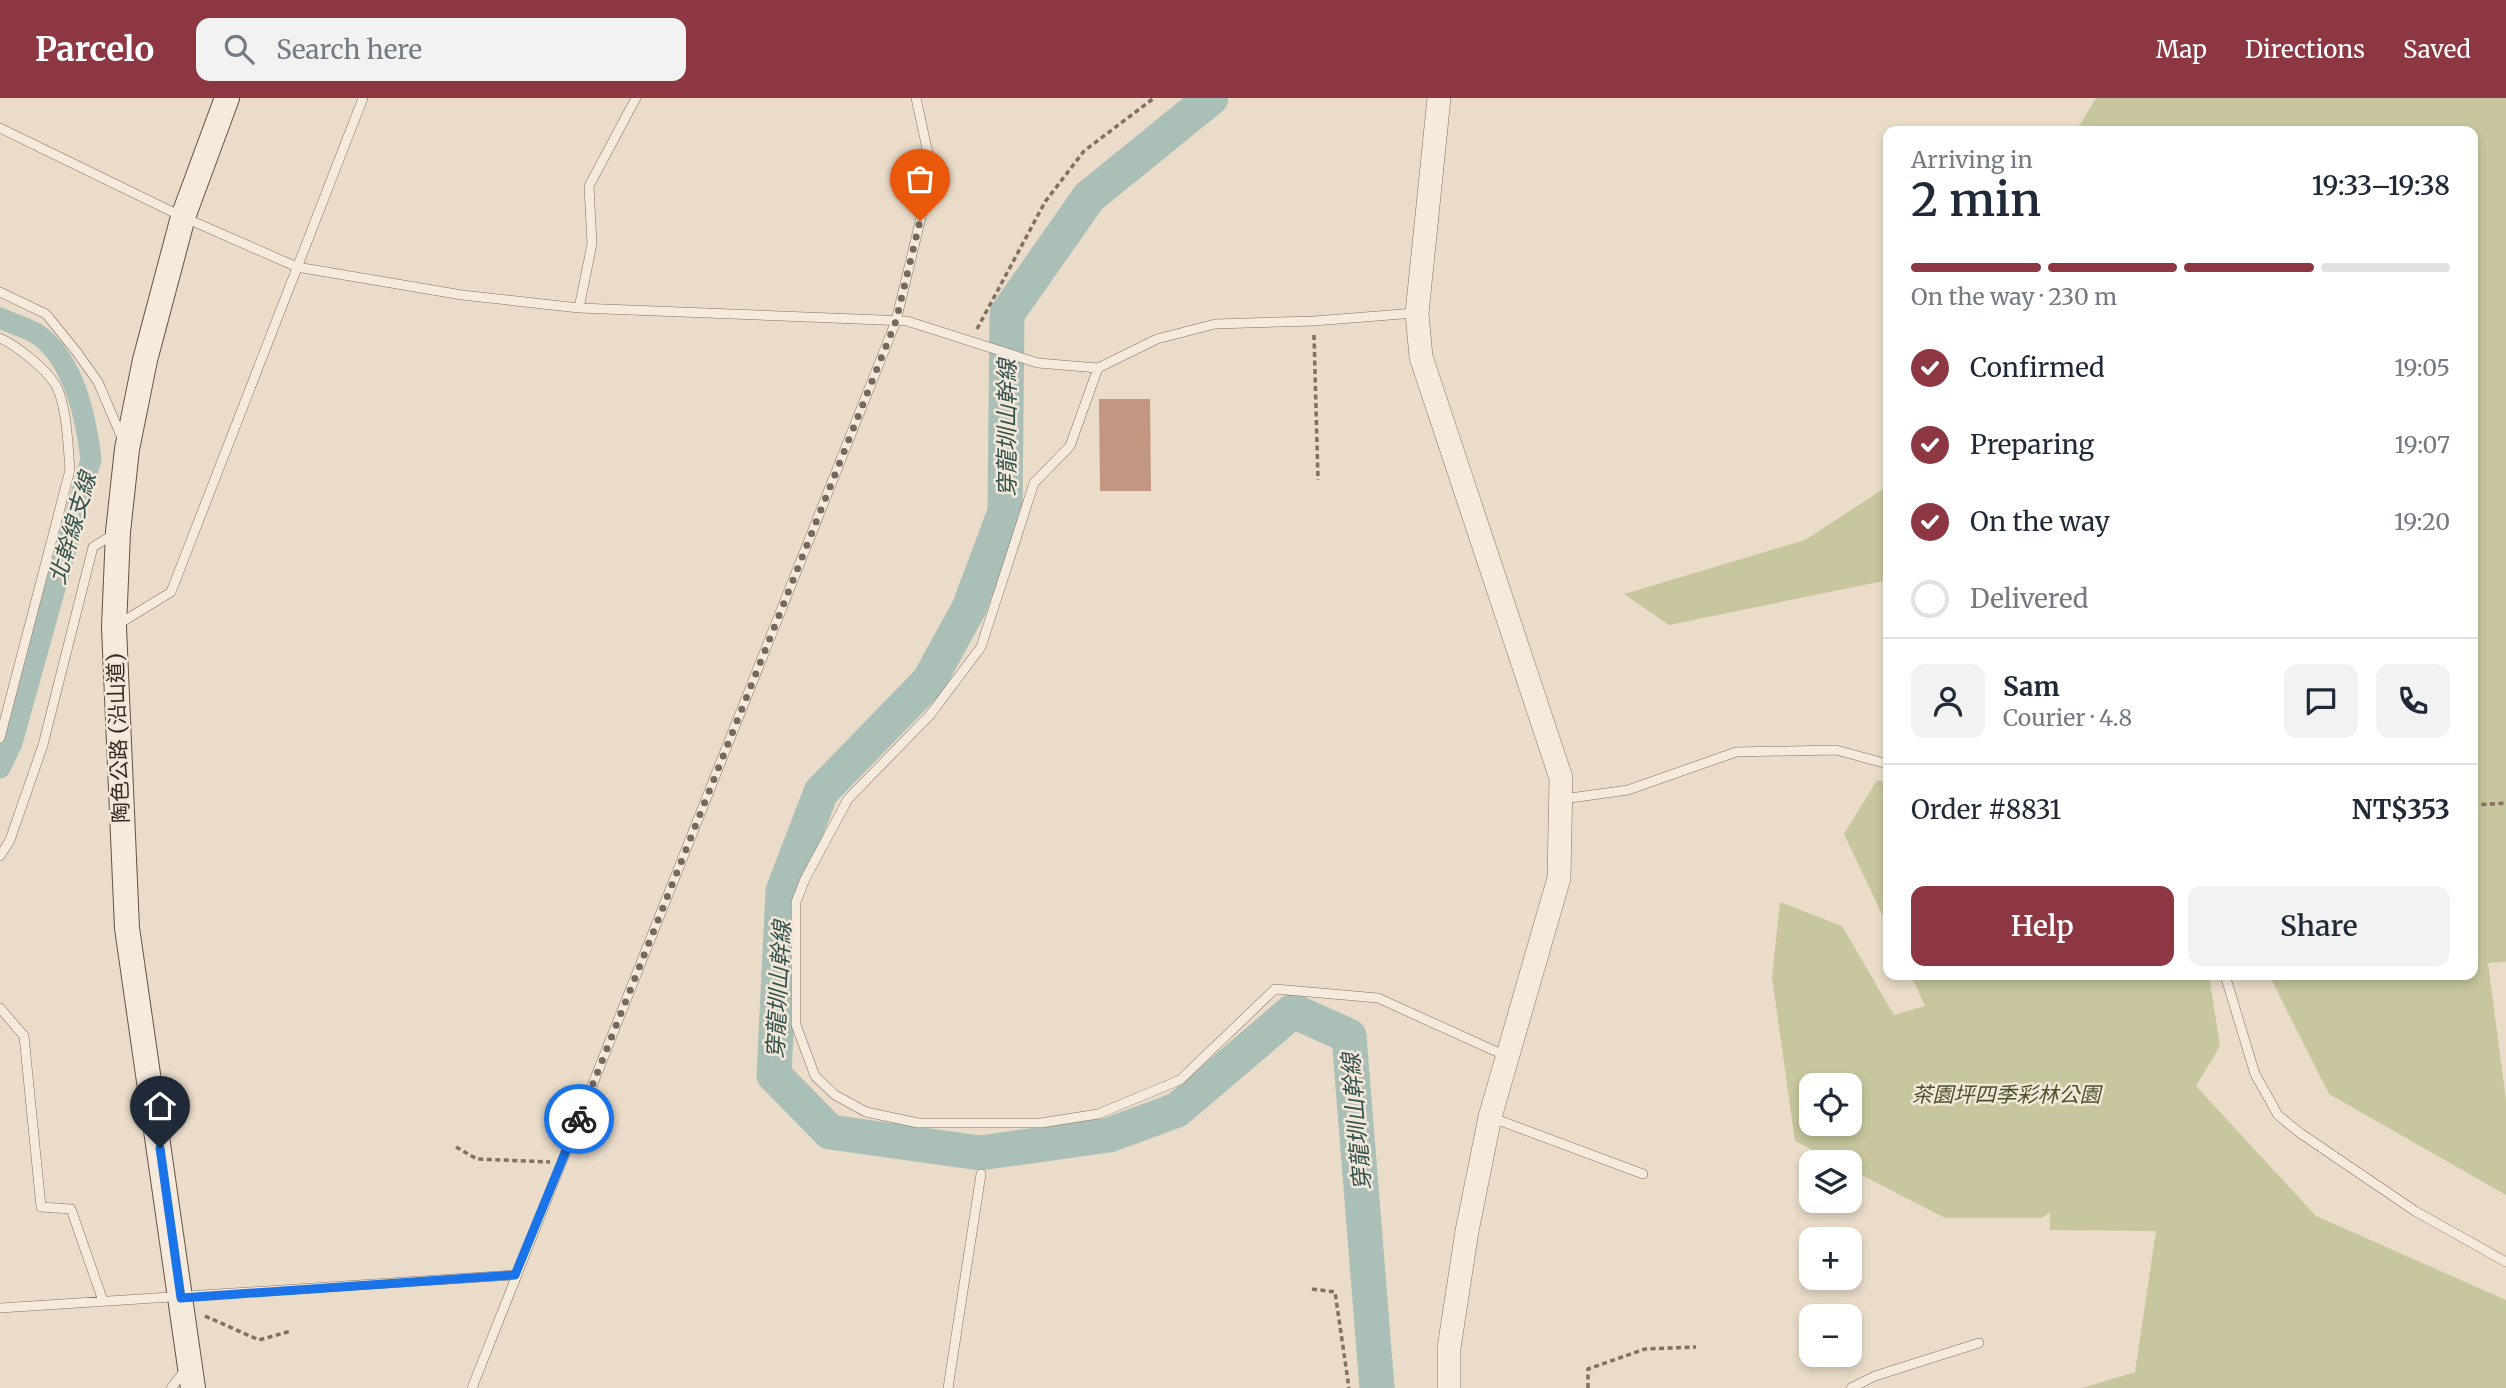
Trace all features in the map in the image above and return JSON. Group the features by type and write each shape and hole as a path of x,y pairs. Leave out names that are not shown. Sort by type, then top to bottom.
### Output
{"main road":[{"name":"陶色公路 (沿山道)","path":"191,1377 127,928 114,627 118,532 127,449 145,360 183,217 227,98"}],"street":[{"path":"1439,98 1417,313 1421,357 1561,778 1559,878 1490,1117 1467,1231 1451,1335 1449,1388"}],"lane":[{"path":"114,627 171,592 363,98"},
{"path":"579,308 592,244 589,186 636,98"},
{"path":"472,1388 896,321 932,172 916,98"},
{"path":"0,128 183,217 297,267 462,295 579,308 907,321 984,348 1038,363 1098,368 1157,339 1215,324 1314,321 1417,313"},
{"path":"0,292 46,314 76,351 97,382 127,449"},
{"path":"0,338 14,345 55,384 66,427 70,470 0,738"},
{"path":"1098,368 1070,446 1034,483 981,647 930,715 848,799 805,878 796,902 796,1026 816,1076 835,1095 866,1112 918,1123 1041,1123 1098,1114 1180,1080 1275,989 1378,998 1509,1057"},
{"path":"0,856 10,840 43,745 93,547 118,532"},
{"path":"1559,799 1628,790 1736,752 1836,750 1883,763"},
{"path":"2227,980 2255,1074 2278,1115 2300,1133 2415,1211 2506,1262"},
{"path":"0,1009 23,1036 41,1207 71,1209 103,1301"},
{"path":"1490,1117 1643,1174"},
{"path":"948,1388 981,1174"},
{"path":"0,1308 515,1275"},
{"path":"1851,1388 1875,1376 1979,1343"},
{"path":"170,1388 191,1377"}],"path":[{"path":"970,343 1045,202 1084,151 1154,98"},
{"path":"1314,321 1318,480"},
{"path":"2478,805 2506,803"},
{"path":"456,1147 477,1159 562,1162"},
{"path":"1312,1289 1335,1292 1349,1388"},
{"path":"181,1298 209,1319 259,1340 291,1331"},
{"path":"1588,1388 1588,1368 1645,1349 1696,1347"}],"green space":[{"path":"2096,98 2506,98 2506,962 2488,963 2506,1100 2506,1195 2329,1094 2272,980 2478,980 2478,126 2079,126"},
{"path":"1883,489 1883,581 1669,625 1624,594 1805,540"},
{"path":"1877,780 1883,781 1883,916 1844,834"},
{"name":"茶園坪四季彩林公園","path":"1780,902 1842,926 1894,1015 1925,1006 1913,980 2210,980 2220,1046 2196,1086 2316,1216 2506,1300 2506,1388 2082,1388 2135,1372 2156,1231 2050,1230 2050,1212 2042,1218 1945,1218 1862,1175 1862,1150 1813,1150 1795,1141 1772,977"}],"building":[{"path":"1099,399 1150,399 1151,491 1100,491"}],"waterway":[{"name":"穿龍圳山幹線","path":"1211,98 1089,197 1007,314 1005,512 969,608 929,681 821,792 783,891 774,1075 830,1132 980,1153 1109,1135 1177,1110 1293,1011 1349,1036 1377,1388"},
{"name":"北幹線支線","path":"0,318 40,336 62,361 77,392 91,459 12,743 0,768"}],"way so far":[{"path":"579,1119 896,321 920,221"}],"route":[{"path":"160,1148 181,1298 515,1275 579,1119"}]}
